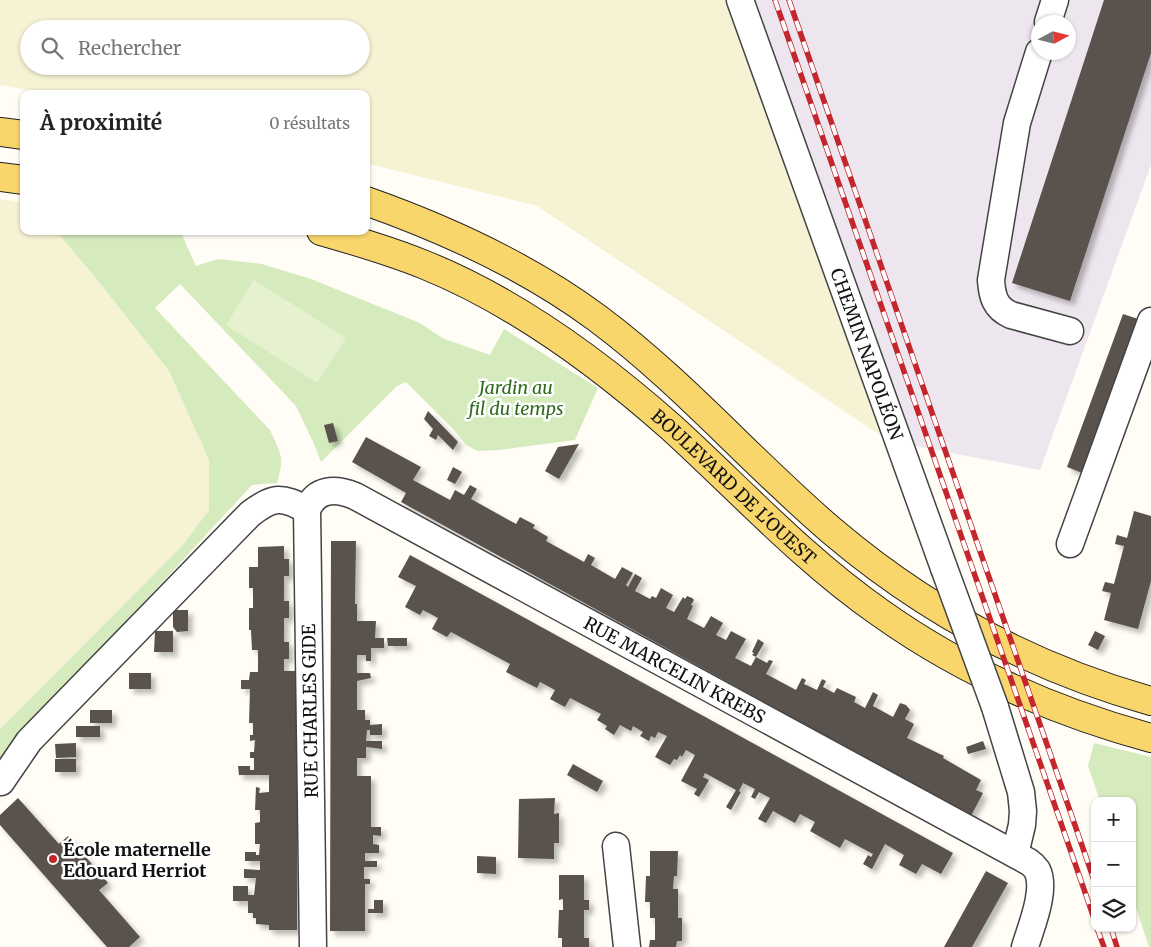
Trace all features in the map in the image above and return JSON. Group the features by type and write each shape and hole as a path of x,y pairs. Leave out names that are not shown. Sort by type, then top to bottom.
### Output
{"main road":[{"path":"0,132 20,135"},
{"path":"0,176 20,179"},
{"name":"BOULEVARD DE L'OUEST","path":"370,202 472,243 537,278 596,317 642,355 831,530 895,580 949,616 986,636 1054,667 1126,694 1151,701"},
{"name":"BOULEVARD DE L'OUEST","path":"334,235 387,251 471,286 548,332 631,393 672,428 815,561 877,611 930,645 1022,694 1087,719 1151,738"}],"street":[{"name":"CHEMIN NAPOLÉON","path":"740,0 995,707 1021,792 1022,825 1015,854"},
{"path":"1050,15 1055,0"},
{"path":"1037,60 1017,123 991,280 992,293 996,304 1002,311 1070,331"},
{"path":"1070,544 1151,320"},
{"name":"RUE MARCELIN KREBS","path":"307,510 310,502 324,492 344,492 354,496 1029,862 1037,869 1041,889 1025,947"},
{"path":"1,782 29,741 250,514 263,504 282,499 291,501 307,510"},
{"name":"RUE CHARLES GIDE","path":"307,510 313,947"},
{"path":"616,846 627,947"}],"shaded area":[{"path":"0,0 731,0 889,441 537,206 370,164 370,90 29,90 0,85"},
{"path":"731,0 1151,0 1151,165 1040,470 889,441"},
{"path":"0,199 20,202 20,235 59,235 169,371 209,460 209,510 182,546 0,729"}],"green space":[{"name":"Jardin au fil du temps","path":"59,235 182,235 196,266 218,259 262,264 311,279 420,323 442,338 490,355 504,329 598,388 575,440 478,451 466,445 455,431 406,382 397,386 321,462 296,406 180,284 155,308 270,430 281,456 281,467 277,483 252,485 37,718 0,765 0,729 182,546 209,510 209,460 169,371"},
{"path":"254,280 346,338 317,383 226,325"},
{"path":"1094,743 1151,757 1151,947 1149,947 1136,908 1136,797 1099,797 1088,766"}],"building":[{"path":"1104,0 1151,0 1151,53 1070,301 1012,283"},
{"path":"1123,314 1141,320 1085,474 1067,467"},
{"path":"428,411 458,442 453,450 438,435 436,440 429,436 433,429 424,419"},
{"path":"333,423 338,441 329,443 324,425"},
{"path":"366,437 421,467 413,480 450,500 455,490 464,495 470,485 477,489 471,499 516,524 520,517 535,525 533,528 548,537 546,541 584,562 588,554 595,558 591,565 615,579 622,567 633,573 626,585 628,587 635,574 642,578 635,591 650,599 652,596 656,598 661,588 673,595 666,608 674,612 683,597 685,599 687,596 692,598 694,600 691,605 693,606 687,619 704,628 711,616 723,623 716,635 726,640 731,631 746,639 735,658 751,666 756,657 767,663 769,660 773,661 766,674 796,690 802,678 806,680 804,684 817,690 822,679 826,681 823,687 834,693 837,688 856,697 854,702 865,708 873,692 878,695 873,706 893,717 900,703 906,705 910,710 905,719 914,724 907,738 944,756 943,758 981,780 976,790 983,793 971,816 401,502 406,493 352,462"},
{"path":"579,444 559,479 545,471 558,447"},
{"path":"453,467 462,472 455,484 447,480"},
{"path":"1134,511 1151,516 1151,581 1138,629 1104,620 1111,593 1102,591 1105,582 1114,584 1124,546 1115,544 1117,535 1127,538"},
{"path":"331,541 356,541 355,604 357,604 357,621 376,621 375,638 384,638 384,648 371,648 371,661 366,661 366,655 357,655 357,673 370,673 371,678 357,681 357,710 365,710 365,720 370,720 370,725 382,724 382,735 370,735 370,730 367,730 366,741 382,741 382,749 366,747 366,758 357,758 357,776 371,776 371,827 381,827 381,836 373,835 373,844 379,845 379,853 365,853 365,861 377,861 377,867 364,867 364,879 370,879 370,884 365,884 365,931 330,931"},
{"path":"284,546 284,559 289,559 289,576 284,576 284,601 289,601 289,618 284,618 284,642 289,642 289,659 284,659 284,671 297,671 297,930 269,930 269,925 256,924 256,918 253,918 253,913 248,913 248,901 233,901 233,886 248,886 248,895 254,895 256,878 244,878 244,869 260,870 260,861 245,861 245,852 256,852 256,855 259,855 260,844 255,844 255,823 260,822 260,810 255,810 256,787 260,788 259,793 269,792 269,775 239,775 238,766 250,766 250,770 254,770 254,758 250,758 250,752 254,752 255,740 250,741 250,735 253,735 253,723 249,723 250,689 241,689 241,680 249,680 250,672 258,672 258,650 252,650 251,630 249,630 249,608 253,608 253,588 249,588 249,567 258,567 258,547"},
{"path":"410,555 953,853 941,874 922,864 916,874 899,865 904,855 885,844 872,869 863,864 868,855 871,857 873,854 845,839 840,848 810,831 815,822 800,814 795,823 773,811 766,823 758,819 770,798 759,792 755,799 751,797 755,789 743,783 739,791 741,792 731,810 726,807 736,790 705,773 703,777 709,780 699,797 694,794 697,789 681,781 695,755 686,750 682,757 680,755 677,760 674,759 670,765 655,757 667,736 658,732 655,738 651,736 649,741 640,736 643,732 633,726 631,731 620,725 614,735 605,729 607,726 597,720 601,714 570,698 565,707 550,699 555,690 540,682 537,688 506,672 510,664 451,632 447,637 432,629 438,618 423,610 420,615 405,607 416,586 398,577"},
{"path":"173,610 188,610 188,631 177,632 173,627"},
{"path":"155,631 173,631 173,652 154,652"},
{"path":"1095,631 1105,636 1098,650 1088,645"},
{"path":"387,638 407,638 407,646 388,646"},
{"path":"758,639 764,643 756,657 752,655 754,653 752,652"},
{"path":"129,673 151,673 151,689 129,689"},
{"path":"90,710 112,710 112,723 90,723"},
{"path":"76,726 100,726 100,737 76,737"},
{"path":"983,741 986,749 968,754 966,747"},
{"path":"76,743 76,757 56,758 55,744"},
{"path":"55,759 76,759 76,772 55,772"},
{"path":"573,764 603,781 597,792 567,775"},
{"path":"18,798 59,844 68,836 108,883 99,890 140,937 129,947 107,947 0,825 0,815"},
{"path":"555,798 554,814 559,813 559,843 554,843 554,859 518,858 519,799"},
{"path":"650,851 678,851 677,876 674,876 673,889 678,889 678,918 682,918 682,941 677,941 676,947 649,947 650,940 655,940 655,918 650,918 650,902 645,902 646,876 650,876"},
{"path":"477,856 496,857 496,874 477,873"},
{"path":"986,871 1008,883 972,947 944,947"},
{"path":"559,875 584,875 584,900 589,900 589,910 584,910 584,938 589,938 589,947 562,947 562,938 558,938 559,910 563,910 563,899 559,900"},
{"path":"374,900 383,900 383,913 368,913 368,909 374,909"}],"railway":[{"path":"775,0 1091,909"},
{"path":"789,0 1091,871"},
{"path":"1098,932 1104,947"},
{"path":"1112,932 1117,947"}],"place":[{"name":"École maternelle Edouard Herriot","path":"53,859"}]}
